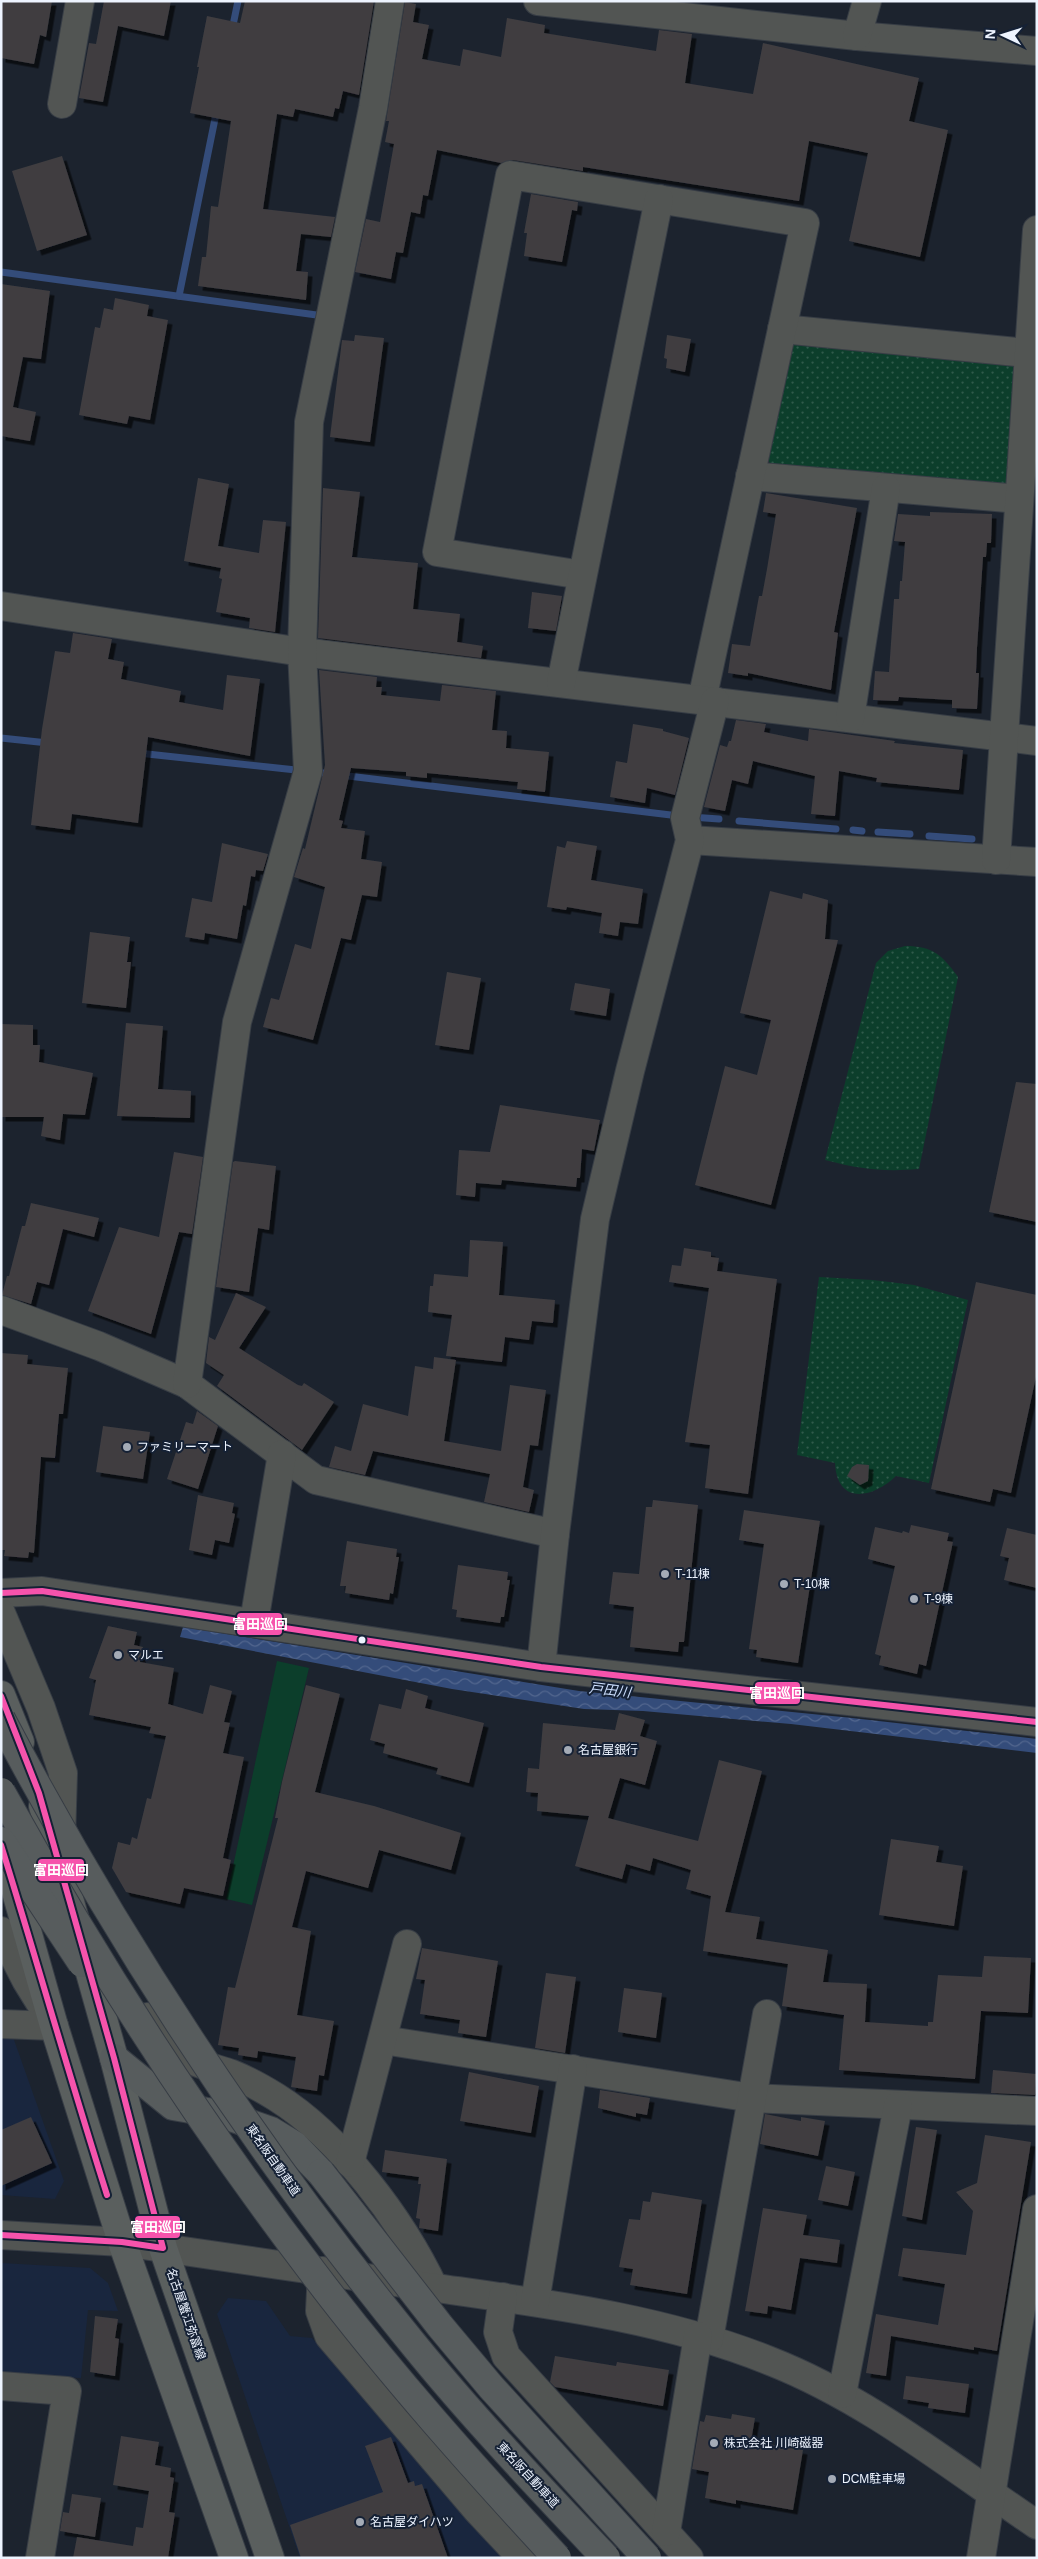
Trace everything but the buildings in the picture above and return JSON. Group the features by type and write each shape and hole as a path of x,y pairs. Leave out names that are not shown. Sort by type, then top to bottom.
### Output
{"highway":[{"name":"東名阪自動車道","path":"1,1719 66,1838 170,2009 284,2176 414,2345 512,2459 606,2558"},
{"path":"1,1792 91,1945 210,2131"},
{"path":"1,1842 98,1985 210,2131 316,2276 392,2372 557,2558"},
{"path":"114,2058 173,2106 226,2114 271,2131 294,2145 321,2173 446,2334 647,2558"}],"main road":[{"name":"名古屋蟹江弥富線","path":"1,1695 39,1793 114,2058 163,2248 270,2558"},
{"path":"1,1842 32,1944 54,2026 122,2242 234,2558"}],"street":[{"path":"62,104 80,1"},
{"path":"187,1384 237,1022 308,771 302,652 309,422 373,108 390,1"},
{"path":"538,1 858,36 1037,52"},
{"path":"858,36 867,1"},
{"path":"541,1666 555,1534 595,1219 630,1070 690,840 685,818 750,476 804,223 510,175 437,552 582,575"},
{"path":"561,683 659,199"},
{"path":"996,860 1020,499 1033,354 1037,230"},
{"path":"782,329 1033,354"},
{"path":"750,476 1020,499"},
{"path":"850,718 886,488"},
{"path":"1,606 302,652 1037,741"},
{"path":"690,840 1037,862"},
{"path":"1,1310 99,1346 187,1384 316,1480 555,1534"},
{"path":"254,1622 282,1454"},
{"path":"1,1594 42,1591 541,1666 1037,1722"},
{"path":"1,1613 41,1708 62,1772 60,1867"},
{"path":"1,1931 26,1980 54,2026"},
{"path":"78,1932 105,1958 169,2045 189,2059 234,2075 276,2097 305,2118 330,2140 404,2232 434,2288"},
{"path":"350,2163 407,1944"},
{"path":"666,2532 767,2014"},
{"path":"1,2024 54,2026"},
{"path":"383,2040 752,2098 1037,2111"},
{"path":"535,2302 574,2070"},
{"path":"842,2394 898,2106"},
{"path":"982,2558 1036,2218"},
{"path":"1,2235 122,2242 535,2302 636,2320 704,2338 770,2361 842,2394 1037,2525"},
{"path":"322,2271 320,2311 329,2336 471,2503 522,2558"},
{"path":"503,2298 498,2332 506,2356 689,2558"},
{"path":"1,2386 67,2391 40,2558"}],"shaded area":[{"path":"1,2036 13,2037 64,2181 55,2199 1,2195"},
{"path":"1,2263 90,2268 108,2283 118,2311 88,2310 81,2378 1,2374"},
{"path":"228,2298 266,2301 290,2336 312,2338 504,2558 300,2558 217,2314"}],"green space":[{"path":"796,343 1010,363 1019,373 1011,482 1003,489 774,469 766,457 790,349"},
{"path":"905,946 915,946 936,953 958,977 919,1169 871,1169 825,1160 876,963 888,951"},
{"path":"819,1277 873,1280 914,1285 968,1300 929,1483 896,1476 877,1490 857,1494 849,1492 842,1486 837,1477 835,1463 797,1455"},
{"path":"277,1661 309,1668 252,1905 226,1899"}],"water":[{"path":"183,1627 579,1691 852,1718 1037,1739 1037,1753 791,1724 643,1711 584,1709 452,1689 180,1637"}],"waterway":[{"path":"232,30 238,1"},
{"path":"179,296 217,109"},
{"path":"1,272 324,316"},
{"path":"1,738 48,743"},
{"path":"138,753 296,770"},
{"path":"315,772 679,816"},
{"path":"691,817 719,819"},
{"path":"739,821 836,829"},
{"path":"853,830 862,831"},
{"path":"878,832 910,834"},
{"path":"929,836 972,839"}],"transit line":[{"name":"富田巡回","path":"1,1593 42,1591 541,1667 1037,1722"},
{"name":"富田巡回","path":"1,1696 39,1793 114,2058 163,2248 122,2242 1,2235"},
{"name":"富田巡回","path":"1,1845 107,2195"}],"place":[{"name":"ファミリーマート","path":"127,1447"},
{"name":"T-11棟","path":"665,1574"},
{"name":"T-10棟","path":"784,1584"},
{"name":"T-9棟","path":"914,1599"},
{"name":"マルエ","path":"118,1655"},
{"name":"名古屋銀行","path":"568,1750"},
{"name":"株式会社 川崎磁器","path":"714,2443"},
{"name":"DCM駐車場","path":"832,2479"},
{"name":"名古屋ダイハツ","path":"360,2522"}],"water label":[{"name":"戸田川","path":"610,1690"}]}
